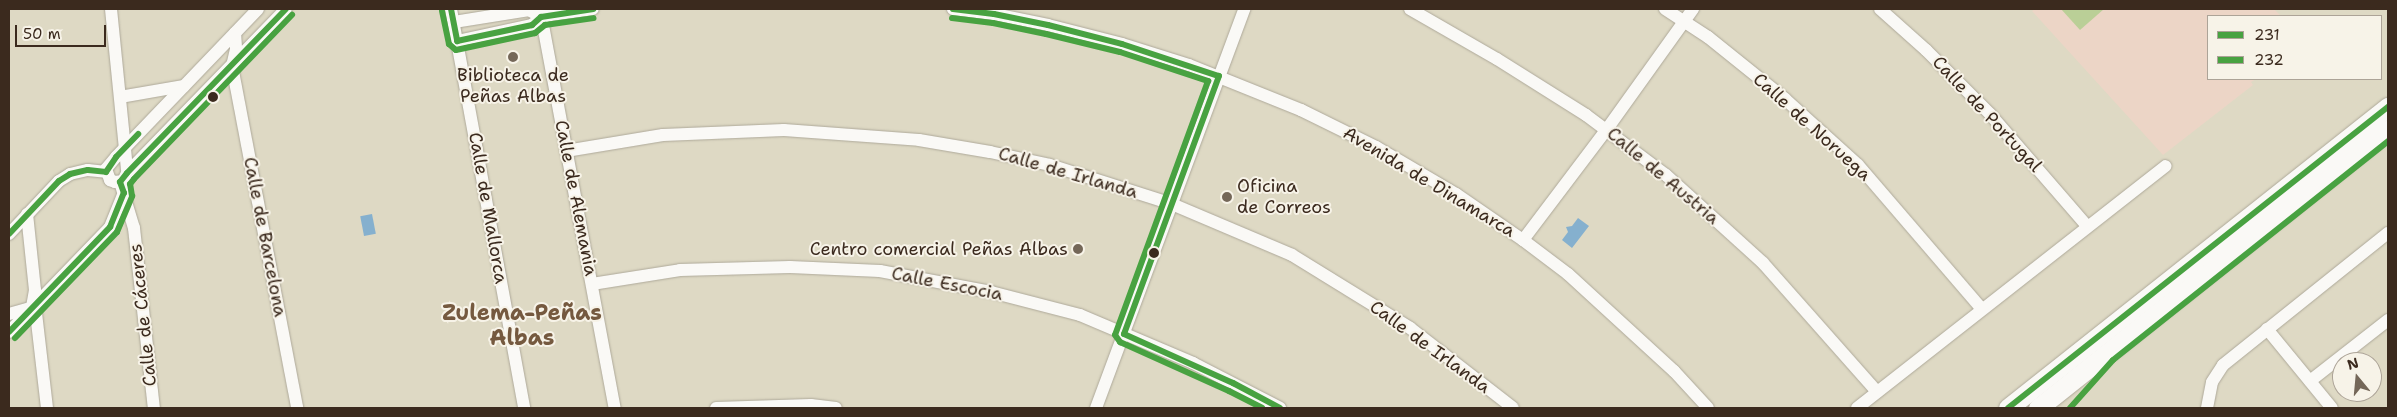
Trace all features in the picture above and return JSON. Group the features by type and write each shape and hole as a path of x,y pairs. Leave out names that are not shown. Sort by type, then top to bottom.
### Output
{"main road":[{"path":"2008,408 2388,107"},
{"path":"2038,408 2388,130"}],"street":[{"name":"Calle de Cáceres","path":"111,9 125,148 125,179 134,228 154,408"},
{"path":"109,167 258,9"},
{"path":"109,167 112,182 125,179 286,9"},
{"name":"Calle de Mallorca","path":"451,9 524,408"},
{"path":"454,22 529,10 540,13 593,9"},
{"name":"Avenida de Dinamarca","path":"953,9 994,14 1048,25 1122,44 1219,76 1301,110 1376,147 1456,194 1523,240 1568,274 1674,371 1708,408"},
{"path":"1096,408 1244,9"},
{"name":"Calle de Austria","path":"1410,9 1497,59 1607,129 1666,175 1763,263 1877,392"},
{"name":"Calle de Noruega","path":"1665,9 1708,37 1785,99 1858,165 1982,309"},
{"path":"1523,240 1607,129 1693,9"},
{"name":"Calle de Portugal","path":"1880,9 1932,55 1990,114 2088,226"},
{"path":"457,41 532,25 540,13"},
{"name":"Calle de Alemania","path":"540,13 615,408"},
{"name":"Calle de Barcelona","path":"235,33 236,49 232,66 297,408"},
{"path":"207,62 232,66"},
{"path":"120,97 184,86"},
{"name":"Calle de Irlanda","path":"566,151 663,135 784,130 919,140 990,152 1050,165 1172,204 1292,255 1410,328 1513,408"},
{"path":"9,234 60,181 70,174 123,163 125,179 110,227 9,332"},
{"path":"1857,408 2166,166"},
{"path":"27,214 35,290 32,307 36,313 47,408"},
{"path":"2206,408 2212,382 2223,365 2388,233"},
{"name":"Calle Escocia","path":"592,284 680,270 790,268 880,271 1000,294 1080,315 1209,371 1280,408"},
{"path":"9,314 32,307"},
{"path":"2310,381 2388,320"},
{"path":"2267,329 2332,408"},
{"path":"716,408 811,405 836,408"}],"shaded area":[{"path":"2035,9 2274,9 2280,15 2207,15 2207,80 2254,80 2251,82 2253,85 2163,155 2032,11"}],"green space":[{"path":"2061,9 2104,9 2080,30"}],"water":[{"path":"372,214 376,234 364,236 360,216"},
{"path":"1578,218 1589,226 1572,248 1562,240 1568,232 1566,227 1572,226"}],"transit line":[{"name":"231","path":"9,332 110,227 124,193 120,182 127,173 286,9"},
{"name":"231","path":"451,9 457,41 532,25 541,17 593,9"},
{"name":"231","path":"953,9 994,14 1048,25 1122,44 1219,76"},
{"name":"232","path":"442,11 449,44 456,50 535,33 545,25 594,18"},
{"name":"232","path":"15,338 117,232 132,196 130,184 134,179 292,15"},
{"name":"232","path":"952,18 993,23 1120,52 1208,81 1115,335 1120,342 1229,391 1262,408"},
{"name":"231","path":"1124,334 1219,76"},
{"name":"231","path":"2008,408 2388,107"},
{"name":"231","path":"9,234 59,181 70,174 88,170 106,172 116,157 138,134"},
{"name":"232","path":"2070,408 2113,360 2388,141"},
{"name":"231","path":"1124,334 1233,383 1280,408"}],"place":[{"name":"Biblioteca de Peñas Albas","path":"513,57"},
{"name":"Oficina de Correos","path":"1227,197"},
{"name":"Centro comercial Peñas Albas","path":"1078,249"}],"district":[{"name":"Zulema-Peñas Albas","path":"522,324"}]}
